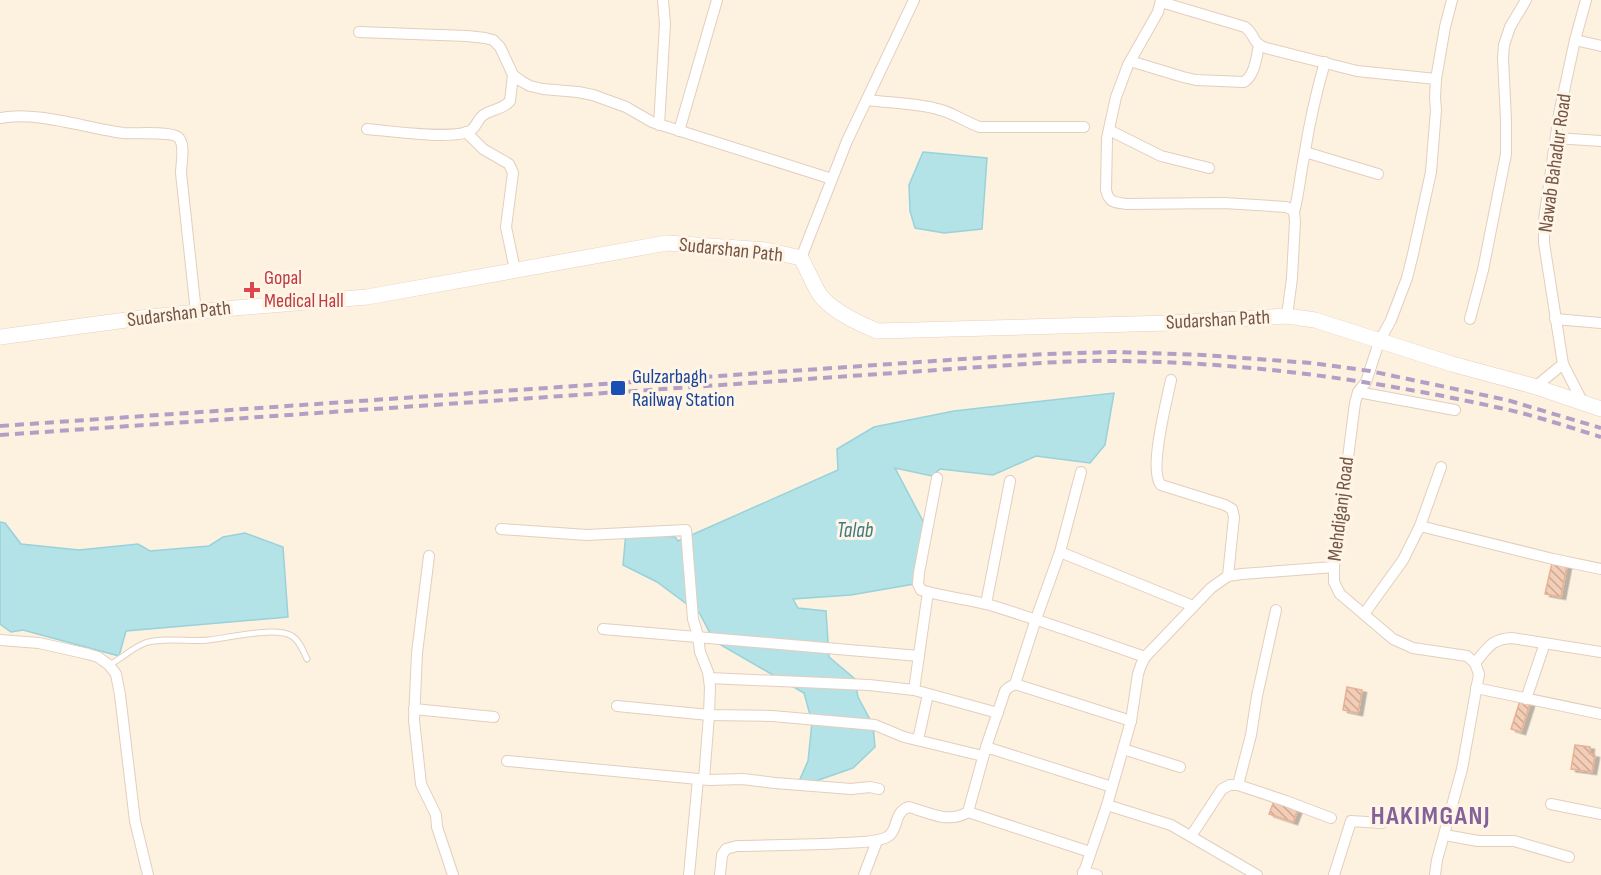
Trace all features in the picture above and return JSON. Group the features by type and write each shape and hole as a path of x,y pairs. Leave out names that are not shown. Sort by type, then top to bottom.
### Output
{"main road":[{"name":"Sudarshan Path","path":"0,337 196,312 367,297 668,243 766,250 801,258 819,294 856,322 877,331 1169,323 1287,316 1315,320 1379,342 1535,387 1601,409"}],"street":[{"path":"659,124 664,34 663,0"},
{"path":"679,131 717,0"},
{"path":"801,258 847,141 914,0"},
{"name":"Mehdiganj Road","path":"1452,0 1436,79 1431,172 1407,278 1379,342 1366,382 1358,392 1352,412 1334,582 1340,594 1393,639 1413,648 1467,656 1475,663"},
{"path":"1470,320 1483,270 1506,154 1504,45 1510,27 1526,0"},
{"name":"Nawab Bahadur Road","path":"1583,403 1563,364 1544,243 1544,220 1559,114 1586,0"},
{"path":"1294,212 1286,207 1224,203 1126,204 1112,202 1108,198 1106,190 1107,138 1116,97 1130,61 1158,12 1161,1 1245,27 1259,46 1358,71 1436,79"},
{"path":"359,32 494,40 500,47 513,75 510,101 500,108 483,114 470,131 423,135 368,129"},
{"path":"1575,40 1601,46"},
{"path":"1130,61 1196,80 1244,82 1252,75 1259,46"},
{"path":"1287,316 1293,278 1294,212 1299,196 1317,90 1325,62"},
{"path":"513,75 530,86 578,92 610,101 659,124 832,179"},
{"path":"867,100 935,108 980,128 1084,127"},
{"path":"0,118 28,116 125,133 163,133 177,136 182,151 181,173 196,312"},
{"path":"1109,130 1161,156 1209,168"},
{"path":"466,132 483,149 509,165 513,173 506,227 516,270"},
{"path":"1556,138 1601,141"},
{"path":"1305,152 1378,174"},
{"path":"1555,319 1601,323"},
{"path":"1535,387 1563,364"},
{"path":"1171,380 1159,440 1155,471 1157,481 1161,485 1232,509 1234,517 1228,576"},
{"path":"1358,392 1455,410"},
{"path":"1364,614 1403,560 1420,526 1442,467"},
{"path":"720,875 722,855 726,849 737,846 877,841 890,835 900,813 909,807 948,818 960,817 968,812 1005,691 1015,684 1035,619 1060,552 1081,472"},
{"path":"937,478 919,573 918,584 921,590 986,604 1145,657"},
{"path":"986,604 1010,481"},
{"path":"1420,526 1601,569"},
{"path":"501,529 587,535 686,530 693,619 700,652 709,678 709,716 689,875"},
{"path":"1060,552 1193,606"},
{"path":"429,556 417,653 414,709 421,784 436,814 437,827 453,875"},
{"path":"1097,875 1083,873 1107,806 1131,721 1138,674 1145,657 1211,588 1228,576 1334,567"},
{"path":"914,690 928,592"},
{"path":"1238,785 1251,735 1276,610"},
{"path":"603,629 919,656"},
{"path":"1435,875 1462,769 1479,674 1475,663 1492,642 1500,638 1601,652"},
{"path":"0,640 39,643 98,657 116,674 135,821 148,875"},
{"path":"1526,699 1545,643"},
{"path":"709,678 869,685 914,690 998,713"},
{"path":"1015,684 1131,721"},
{"path":"1476,688 1601,714"},
{"path":"918,740 928,694"},
{"path":"617,706 709,716 772,716 875,725 904,737 985,751 1112,787"},
{"path":"414,709 494,717"},
{"path":"1123,749 1180,767"},
{"path":"507,761 701,779 743,779 851,789 870,787 879,789"},
{"path":"1191,836 1222,789 1230,785 1238,785 1331,818"},
{"path":"1551,804 1601,814"},
{"path":"1107,806 1171,825 1257,875"},
{"path":"968,812 1090,852"},
{"path":"1334,875 1351,821 1382,823"},
{"path":"1445,835 1478,841 1514,841 1569,856"},
{"path":"864,875 877,841"}],"lane":[{"path":"109,665 144,644 211,640 249,633 285,633 292,636 299,643 307,659"}],"water":[{"path":"923,152 987,158 982,229 944,233 915,228 910,211 909,185"},
{"name":"Talab","path":"1114,393 1105,445 1090,463 1036,456 993,475 940,469 932,476 895,468 925,525 914,584 851,595 793,599 798,608 826,611 829,657 855,679 858,697 873,725 875,747 853,768 796,788 808,761 812,722 804,693 714,641 700,614 657,582 623,565 626,532 675,537 678,541 838,470 837,449 874,427 954,411"},
{"path":"0,522 5,523 21,544 79,550 138,544 150,551 209,546 223,537 245,533 283,547 288,617 126,631 119,656 23,630 11,632 0,624"}],"building":[{"path":"1552,563 1567,566 1561,597 1545,594"},
{"path":"1347,687 1362,690 1358,713 1343,710"},
{"path":"1520,701 1530,704 1521,732 1511,729"},
{"path":"1575,745 1590,747 1589,754 1595,755 1592,772 1571,769"},
{"path":"1274,801 1298,809 1293,822 1269,814"}],"railway":[{"path":"0,426 963,359 1114,352 1203,355 1311,363 1370,371 1507,400 1601,428"},
{"path":"0,435 966,368 1097,361 1213,365 1357,381 1513,411 1601,437"}],"place":[{"name":"Gopal Medical Hall","path":"252,290"},
{"name":"Gulzarbagh Railway Station","path":"618,388"}],"district":[{"name":"HAKIMGANJ","path":"1431,816"}]}
